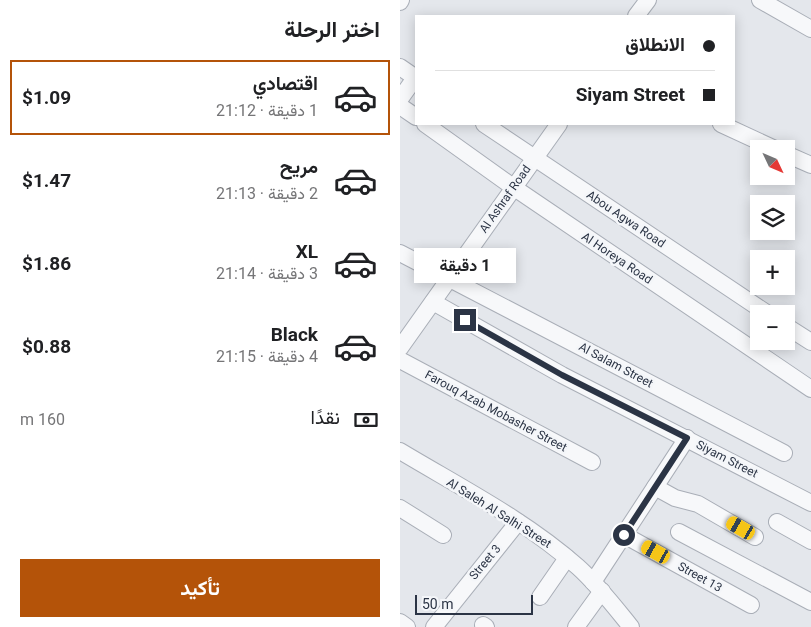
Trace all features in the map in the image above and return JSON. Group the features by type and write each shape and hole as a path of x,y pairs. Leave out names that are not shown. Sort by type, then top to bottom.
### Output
{"street":[{"path":"760,0 785,6 811,29"},
{"path":"400,67 415,77"},
{"path":"400,99 415,79"},
{"path":"400,106 415,117"},
{"name":"Al Horeya Road","path":"426,125 513,187 811,389"},
{"name":"Abou Agwa Road","path":"486,125 755,305"},
{"name":"Al Ashraf Road","path":"400,348 558,125"},
{"path":"723,125 756,140"},
{"path":"795,158 811,165"},
{"name":"Al Salam Street","path":"400,253 784,452"},
{"name":"Siyam Street","path":"433,302 562,375 811,503"},
{"path":"795,332 811,342"},
{"name":"Farouq Azab Mobasher Street","path":"400,360 592,462"},
{"path":"576,627 624,535 687,438"},
{"name":"Al Saleh Al Salhi Street","path":"400,451 518,522 566,558 598,587 631,627"},
{"path":"655,487 675,498 698,504 755,537"},
{"path":"400,508 443,535"},
{"name":"Street 3","path":"434,627 518,522"},
{"path":"776,522 811,541"},
{"path":"679,532 811,602"},
{"name":"Street 13","path":"624,535 751,605"},
{"path":"540,597 566,558"}],"route":[{"path":"465,320 562,375 687,438 624,535"}]}
